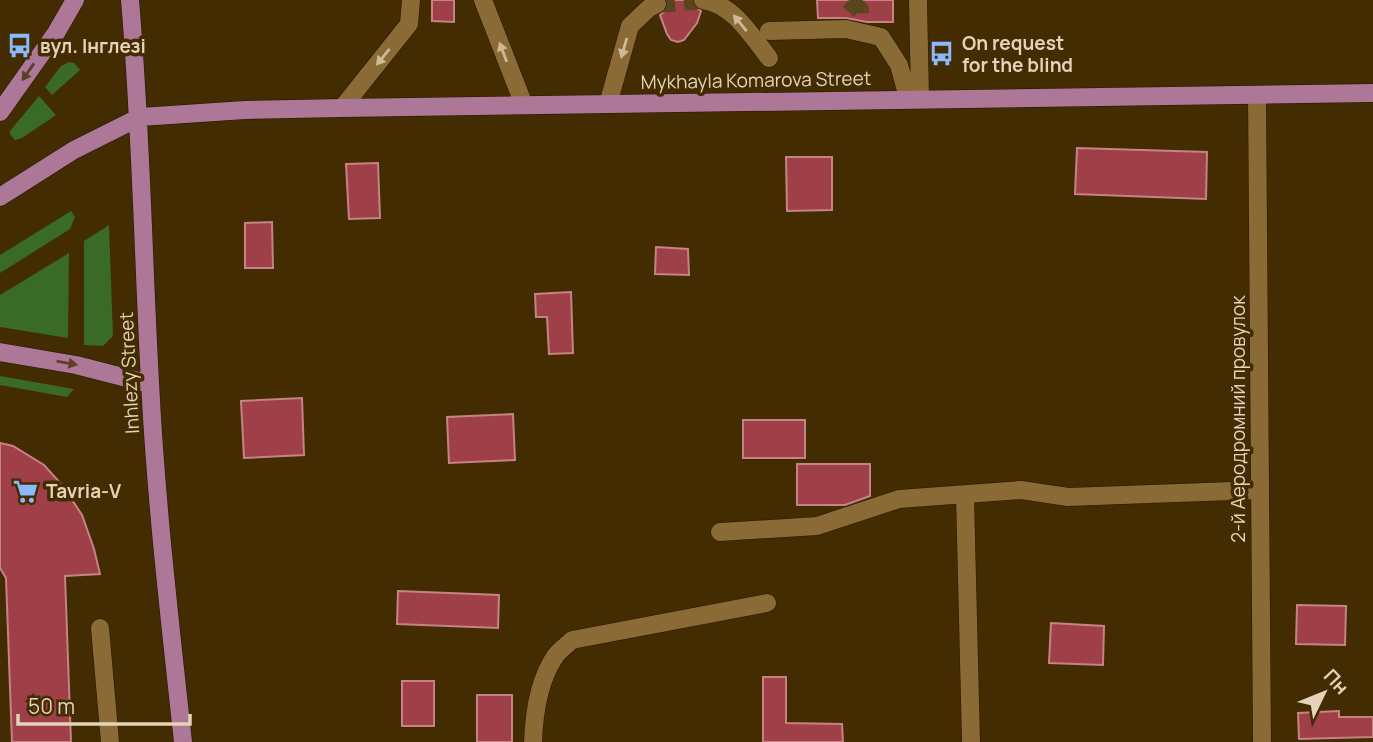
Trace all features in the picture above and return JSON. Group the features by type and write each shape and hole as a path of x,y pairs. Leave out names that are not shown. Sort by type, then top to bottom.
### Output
{"main road":[{"path":"0,112 56,33 75,0"},
{"name":"Inhlezy Street","path":"130,0 140,117 150,384 160,531 183,742"},
{"name":"Mykhayla Komarova Street","path":"140,117 245,110 342,108 1373,93"},
{"path":"0,197 74,150 140,117"},
{"path":"0,352 76,365 150,384"}],"street":[{"path":"342,108 409,24 411,0"},
{"path":"483,0 524,105"},
{"path":"703,0 718,2 730,10 769,58"},
{"path":"914,98 918,0"},
{"path":"608,104 630,26 657,4"},
{"path":"769,31 860,27 881,37 900,65 914,98"},
{"name":"2-й Аеродромний провулок","path":"1257,95 1262,742"},
{"path":"720,532 817,526 899,499 1021,490 1068,497 1260,490"},
{"path":"965,496 971,742"},
{"path":"534,742 534,724 542,685 556,655 572,640 767,603"},
{"path":"100,628 110,742"}],"green space":[{"path":"74,63 80,70 52,95 45,87 61,66"},
{"path":"39,96 56,115 15,140 10,131"},
{"path":"71,211 75,217 70,229 0,273 0,255"},
{"path":"109,225 113,336 103,346 84,345 84,241"},
{"path":"69,253 68,338 0,327 0,295"},
{"path":"0,376 74,389 67,397 0,385"}],"building":[{"path":"432,0 454,0 454,22 432,21"},
{"path":"667,0 692,0 695,7 701,11 697,23 684,40 671,40 667,34 660,15 667,10"},
{"path":"817,0 893,0 893,22 818,18"},
{"path":"1077,148 1207,152 1206,199 1075,194"},
{"path":"786,157 832,157 832,210 787,211"},
{"path":"378,163 380,218 349,219 346,164"},
{"path":"272,222 273,268 245,268 245,223"},
{"path":"656,247 688,249 689,275 655,274"},
{"path":"571,292 573,353 549,354 547,317 536,317 535,294"},
{"path":"302,398 304,455 244,458 241,401"},
{"path":"513,414 515,460 449,463 447,417"},
{"path":"743,420 805,420 805,458 743,458"},
{"path":"0,443 13,446 44,465 63,486 82,515 100,574 65,576 71,742 12,742 6,578 0,568"},
{"path":"797,464 870,464 870,496 845,505 797,505"},
{"path":"398,591 499,595 498,628 397,624"},
{"path":"1297,605 1346,606 1345,645 1296,644"},
{"path":"1051,623 1104,626 1103,665 1049,663"},
{"path":"763,677 786,677 786,723 842,724 843,742 763,742"},
{"path":"402,681 434,681 434,726 402,726"},
{"path":"477,695 512,695 512,742 477,742"},
{"path":"1339,711 1339,717 1373,717 1373,737 1299,739 1298,713"}],"tunnel":[{"path":"657,4 703,0"},
{"path":"849,0 860,10 860,22"}],"place":[{"name":"вул. Інглезі","path":"20,46"},
{"name":"On request for the blind","path":"942,54"},
{"name":"Tavria‑V","path":"26,491"}]}
